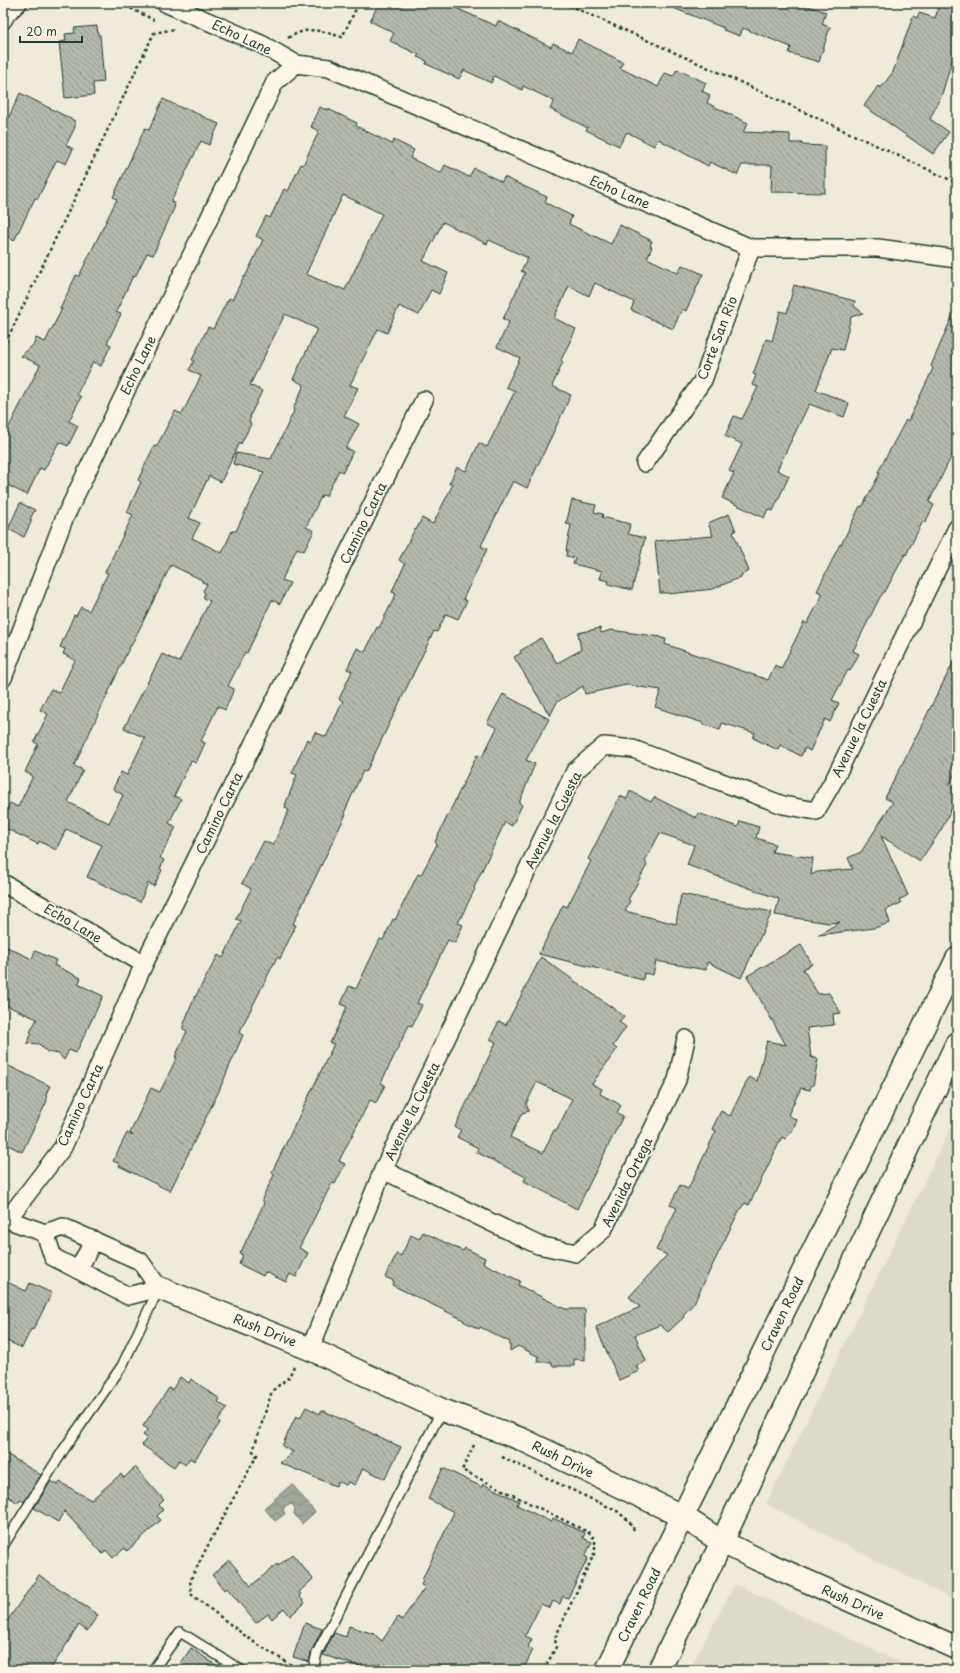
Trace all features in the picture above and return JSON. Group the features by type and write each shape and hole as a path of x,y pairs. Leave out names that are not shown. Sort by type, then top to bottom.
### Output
{"main road":[{"name":"Craven Road","path":"607,1670 957,959"},
{"path":"659,1670 722,1542 957,1043"},
{"name":"Rush Drive","path":"159,1288 310,1349 442,1410 521,1439 682,1516 722,1542 957,1648"}],"street":[{"path":"3,20 7,13 18,3"},
{"name":"Echo Lane","path":"165,3 261,44 296,64 329,68 751,248 878,248 957,259"},
{"name":"Echo Lane","path":"3,678 64,519 275,82 296,64"},
{"name":"Corte San Rio","path":"645,463 703,380 751,248"},
{"name":"Camino Carta","path":"5,1219 63,1147 144,964 424,400"},
{"name":"Avenue la Cuesta","path":"310,1349 384,1170 575,771 604,746 633,749 783,806 816,811 835,778 957,528"},
{"name":"Echo Lane","path":"3,882 144,964"},
{"name":"Avenida Ortega","path":"384,1170 538,1245 576,1253 604,1230 677,1080 686,1039"},
{"path":"5,1219 45,1234 63,1227 94,1240 140,1261 159,1288 128,1296 53,1257 45,1234"},
{"path":"78,1270 94,1240"}],"lane":[{"path":"3,1546 68,1443 122,1366 159,1288"},
{"path":"313,1670 317,1653 442,1410"},
{"path":"153,1670 180,1632 241,1670"}],"path":[{"path":"120,3 160,23"},
{"path":"275,52 288,38 301,31 319,30 342,37 359,3"},
{"path":"564,3 736,80 957,183"},
{"path":"166,26 173,29"},
{"path":"3,348 154,32 178,28"},
{"path":"295,1365 289,1377 272,1391 253,1451 257,1456 190,1581 192,1595 252,1641 290,1665 301,1670"},
{"path":"468,1441 475,1444 462,1470 588,1532 595,1540 595,1552 555,1638 556,1647 544,1670"},
{"path":"495,1454 617,1511 629,1521 634,1530"}],"shaded area":[{"path":"957,1115 957,1602 766,1504"},
{"path":"735,1584 916,1670 689,1670"}],"water":[{"path":"292,1484 315,1512 302,1524 294,1514 295,1508 292,1504 286,1505 283,1510 285,1514 275,1521 264,1508"}],"building":[{"path":"379,3 458,3 456,8 496,26 498,21 551,47 553,43 572,52 578,39 623,62 620,68 658,87 665,73 673,76 677,69 706,83 702,91 710,95 707,103 748,123 743,132 790,134 790,143 825,146 825,193 771,192 772,165 742,165 737,175 710,162 708,166 658,139 654,146 627,132 619,146 586,130 588,128 550,109 554,101 523,86 522,90 494,76 491,83 464,70 459,79 426,64 427,61 417,57 419,55 390,41 394,33 370,21"},
{"path":"799,3 826,12 822,24 830,27 819,62 789,53 791,47 743,28 740,36 723,30 724,28 663,4"},
{"path":"940,3 957,3 957,59 953,57 942,94 930,119 949,132 933,154 864,106 878,86 881,88 893,72 913,16 917,18 919,13 935,18"},
{"path":"97,26 98,35 100,35 104,82 93,83 94,95 65,98 59,42 66,41 65,34 75,33 74,28"},
{"path":"20,93 75,121 75,127 66,145 73,149 66,164 57,160 37,200 35,198 14,241 3,233 3,130"},
{"path":"163,99 219,124 209,145 201,141 171,202 175,203 175,206 153,255 147,253 135,277 133,276 116,312 121,314 107,343 111,345 101,366 93,362 77,394 81,397 69,421 78,426 68,446 59,442 44,470 40,468 27,495 3,483 3,426 8,429 40,365 21,356 34,344 36,338 45,342 62,309 60,309 76,275 79,276 117,199 113,197 145,128 149,130"},
{"path":"320,107 326,110 326,108 357,123 356,126 392,144 394,140 414,150 410,158 441,173 445,165 469,177 474,168 502,182 504,177 547,197 546,203 572,216 569,224 611,244 620,225 652,241 650,246 652,247 647,258 678,273 682,265 703,274 686,311 682,309 673,329 631,310 634,302 595,283 589,296 569,286 554,318 576,329 561,360 563,362 552,386 571,395 527,488 513,481 481,546 487,549 463,599 467,601 458,619 446,614 437,632 434,631 366,772 363,771 344,813 346,814 293,924 296,925 280,959 277,957 239,1033 243,1035 218,1093 170,1191 119,1166 120,1164 113,1161 127,1133 133,1136 130,1133 151,1088 160,1092 177,1057 175,1057 187,1031 183,1029 183,1026 193,1001 218,955 223,958 241,921 236,919 251,889 242,883 264,841 273,845 289,810 285,808 285,805 297,775 292,773 307,739 311,741 315,732 326,737 343,701 339,699 352,671 347,669 357,648 365,652 377,627 379,628 396,594 392,592 405,564 399,560 422,518 433,524 453,484 449,484 457,467 466,471 479,443 487,447 515,391 506,387 520,358 497,347 509,322 503,319 525,273 521,271 528,258 489,240 487,244 443,222 423,261 448,273 439,294 431,290 419,315 399,306 387,333 378,329 350,385 358,388 344,416 359,424 346,448 353,451 343,472 339,470 326,496 322,495 306,527 314,531 304,551 297,548 282,580 290,583 280,604 272,600 247,653 245,652 228,686 234,689 225,710 218,706 201,741 205,743 196,763 191,761 174,796 181,799 169,823 176,827 160,858 164,860 160,869 162,870 154,886 148,883 140,902 87,877 102,845 66,829 56,850 39,841 38,844 3,827 3,818 10,803 18,807 33,776 25,772 38,744 34,742 48,714 40,710 51,689 59,693 75,660 63,654 65,649 60,647 74,615 76,616 81,607 89,611 108,573 105,572 133,515 127,512 141,482 138,480 154,446 156,447 175,411 182,414 201,376 189,370 194,361 192,360 208,327 213,329 227,301 229,298 232,300 244,276 245,277 263,240 256,236 266,216 270,218 284,189 288,191 301,164 303,165 319,131 311,127","holes":["343,195 382,214 345,290 306,274","285,314 317,329 293,379 304,385 293,409 294,411 271,459 236,453 233,464 264,472 236,531 232,531 222,553 192,538 200,523 189,518 209,476 221,482 240,442 241,444 251,424 249,421 250,416 262,391 250,385","171,565 202,580 202,582 207,584 203,591 205,593 203,598 210,601 179,662 162,654 124,728 145,738 127,775 121,772 113,789 123,795 109,823 68,802 83,770 74,766"]},
{"path":"794,285 855,301 854,306 863,313 851,317 843,350 832,348 816,390 849,403 844,417 809,404 777,470 789,476 773,511 768,509 764,518 722,498 734,473 729,471 742,444 725,436 734,416 742,419 758,387 752,385 756,375 753,374 766,339 772,341 780,311 787,313"},
{"path":"957,305 957,445 929,502 934,505 925,523 923,521 906,555 905,554 885,592 880,597 853,651 859,654 850,671 848,670 832,700 839,703 830,722 825,719 810,751 805,748 801,756 780,745 778,750 753,738 755,733 722,723 720,730 702,724 703,723 655,707 661,690 626,685 585,694 583,686 557,702 550,716 514,657 521,653 520,651 541,638 557,663 581,650 578,633 600,628 601,633 611,630 661,637 666,639 665,644 768,680 775,665 781,669 804,622 807,624 823,594 817,591 840,544 841,545 860,506 862,507 880,473 878,472 906,420 908,421 933,368 931,366"},
{"path":"572,500 596,505 594,512 603,514 602,517 630,524 628,534 645,538 632,590 608,584 609,581 600,579 602,571 573,564 575,558 566,556 571,525 566,524"},
{"path":"20,503 35,510 30,519 32,520 24,537 8,529"},
{"path":"729,514 736,531 733,532 749,571 741,575 741,577 713,589 669,594 660,593 655,541 713,536 708,523"},
{"path":"957,655 957,769 949,785 957,789 957,797 941,830 920,861 881,836 908,895 899,900 901,903 886,910 890,923 874,928 818,935 840,922 829,923 775,915 779,899 687,865 694,845 660,833 645,861 647,865 628,900 630,901 625,911 676,924 681,894 772,912 741,978 707,962 706,970 656,961 653,975 644,973 643,980 539,954 563,905 567,907 591,861 588,859 620,796 627,799 630,791 651,802 654,797 696,818 698,813 738,827 740,821 759,827 756,838 775,844 772,852 813,858 811,875 817,872 853,869 848,858 861,852 893,802 885,798"},
{"path":"503,694 549,719 526,760 535,764 519,803 522,805 512,826 505,822 458,923 463,925 455,943 448,940 417,1003 422,1005 412,1026 409,1025 381,1083 385,1085 376,1103 370,1100 339,1161 345,1164 335,1184 332,1183 299,1248 308,1253 296,1277 290,1274 286,1282 265,1272 263,1276 239,1264 243,1255 240,1254 264,1203 262,1199 274,1175 272,1172 334,1044 330,1043 347,1007 341,1004 349,986 356,989 380,939 383,940 393,919 395,920 418,874 421,875 437,844 435,842 477,755 482,757 497,728 487,723"},
{"path":"3,945 32,959 35,951 56,960 54,965 81,978 78,984 103,996 76,1053 69,1050 64,1060 59,1054 47,1052 39,1044 27,1043 32,1033 30,1032 37,1019 3,1004"},
{"path":"801,945 812,964 803,969 818,994 829,993 841,1013 833,1014 834,1025 807,1028 811,1057 818,1059 813,1086 811,1085 810,1090 801,1088 788,1115 797,1120 792,1131 785,1139 782,1137 749,1205 745,1203 739,1211 694,1303 683,1315 684,1317 668,1332 660,1325 635,1335 646,1361 636,1366 639,1371 619,1380 596,1327 640,1307 629,1297 667,1255 656,1250 677,1208 670,1205 680,1185 688,1189 716,1131 712,1129 721,1111 730,1116 749,1077 757,1081 767,1041 786,1045 747,976"},
{"path":"541,957 624,1016 619,1022 626,1027 613,1046 617,1049 592,1084 602,1089 600,1094 621,1105 617,1113 623,1116 577,1209 524,1181 526,1177 476,1152 478,1148 457,1137 461,1130 455,1127 496,1042 490,1039 499,1021 506,1025","holes":["537,1082 572,1099 557,1130 554,1130 543,1153 510,1137 522,1113 529,1111 526,1104"]},
{"path":"9,1066 50,1086 46,1094 47,1101 22,1152 6,1144 10,1135 3,1131 3,1078"},
{"path":"423,1232 463,1251 465,1248 485,1258 483,1263 520,1281 518,1285 565,1309 585,1309 585,1360 574,1359 574,1366 552,1366 552,1362 538,1362 539,1357 518,1346 510,1351 510,1342 480,1327 479,1329 463,1321 464,1320 392,1285 394,1281 385,1277 397,1253 401,1256 411,1235 419,1239"},
{"path":"3,1280 26,1291 30,1283 52,1293 22,1348 3,1339"},
{"path":"180,1377 189,1383 191,1379 220,1399 218,1402 227,1408 218,1421 220,1423 194,1461 190,1458 185,1465 179,1460 174,1467 142,1445 147,1438 143,1435 148,1429 143,1426 169,1388 172,1390"},
{"path":"306,1407 320,1414 321,1411 324,1411 401,1447 385,1479 363,1468 355,1485 348,1482 346,1485 338,1482 336,1486 280,1463 293,1452 282,1446 296,1416 300,1418"},
{"path":"3,1452 41,1475 24,1502 20,1499 18,1503 3,1493"},
{"path":"135,1467 164,1500 159,1505 163,1510 157,1516 161,1520 127,1551 125,1548 113,1558 106,1550 103,1554 64,1511 58,1522 34,1508 51,1481 58,1485 60,1482 91,1500 121,1474 124,1478"},
{"path":"443,1468 482,1487 483,1484 519,1501 517,1505 551,1522 553,1518 585,1533 583,1538 592,1542 585,1556 588,1558 568,1598 563,1596 560,1604 553,1601 550,1608 541,1604 525,1636 532,1639 528,1647 533,1650 523,1670 372,1670 323,1655 334,1633 346,1637 349,1626 374,1634 382,1641 398,1617 402,1620 425,1587 421,1585 422,1580 454,1512 428,1499"},
{"path":"292,1554 313,1579 299,1592 301,1594 299,1596 305,1603 290,1616 284,1608 272,1619 268,1614 256,1623 227,1588 225,1590 212,1575 229,1560 251,1586 277,1564 278,1566"},
{"path":"39,1575 98,1615 87,1631 79,1625 50,1670 3,1670 3,1627"},
{"path":"305,1623 322,1629 312,1650 309,1662 293,1657"},
{"path":"191,1648 223,1670 176,1670"}]}
